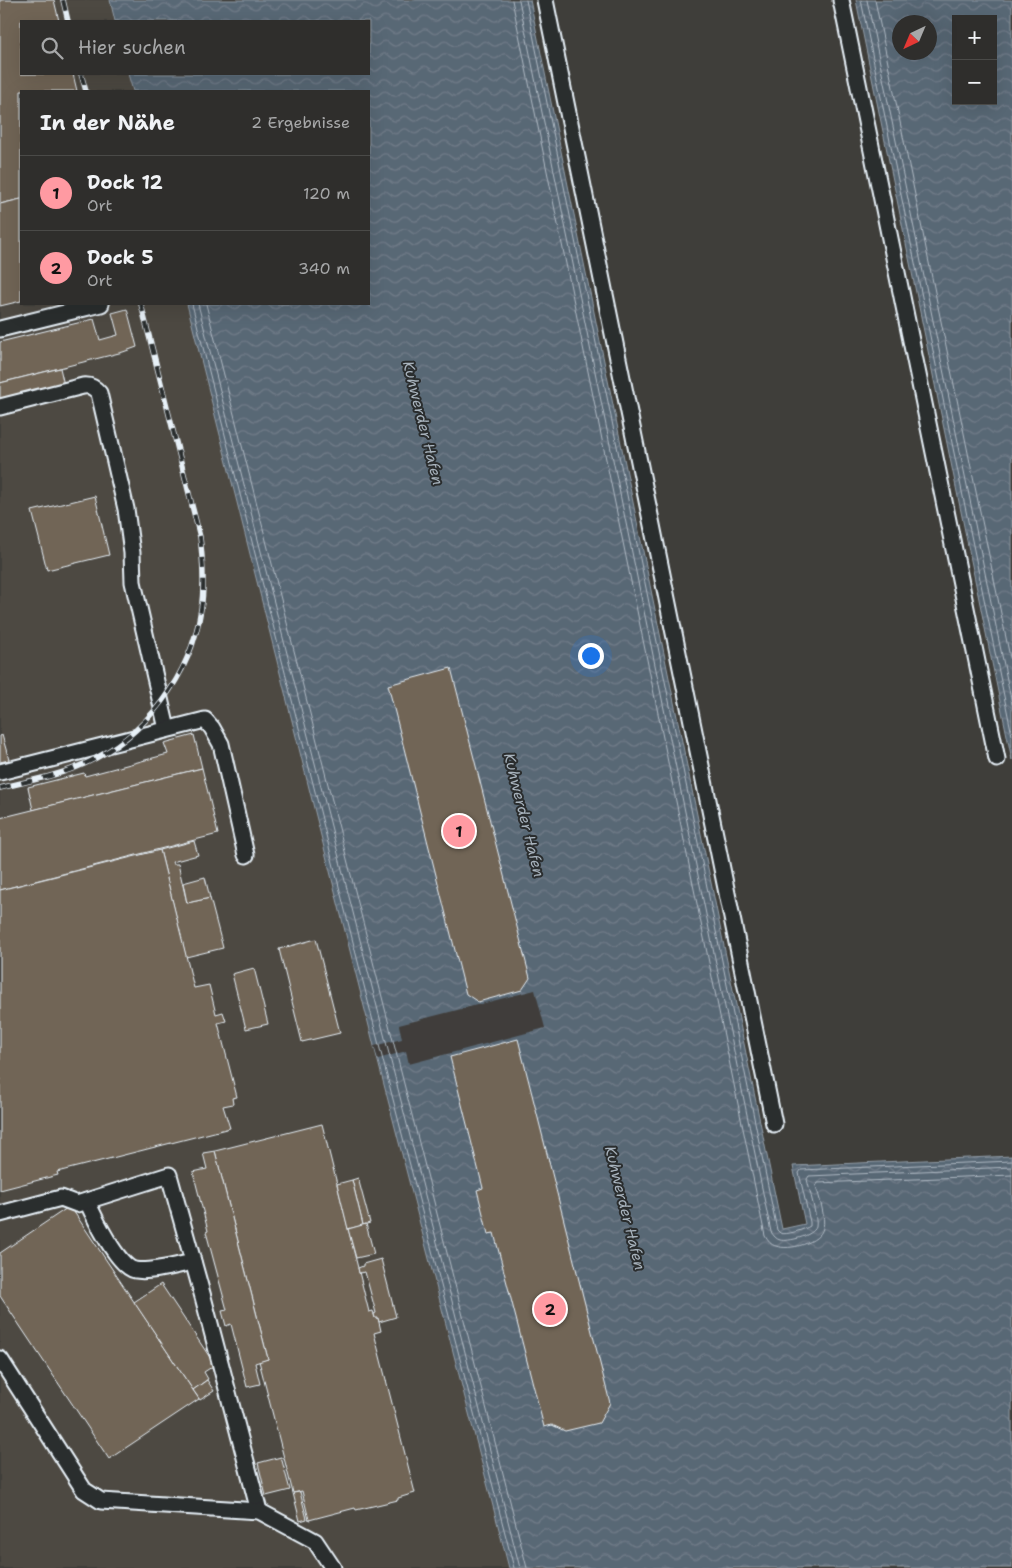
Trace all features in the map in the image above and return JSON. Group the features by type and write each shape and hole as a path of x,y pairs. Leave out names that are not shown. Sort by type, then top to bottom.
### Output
{"lane":[{"path":"545,0 774,1124"},
{"path":"841,0 997,759"},
{"path":"0,329 96,305"},
{"path":"0,407 82,386 90,386 99,393 126,509 132,553 133,582 167,729"},
{"path":"0,772 205,720 221,744 246,855"},
{"path":"0,1214 61,1198 77,1204 169,1174 259,1511"},
{"path":"87,1201 94,1218 119,1259 129,1269 146,1271 194,1262"},
{"path":"0,1359 84,1490 101,1501 259,1511 315,1541 333,1568"}],"shaded area":[{"path":"0,0 110,0 115,20 20,20 20,75 128,75 133,90 20,90 20,305 187,305 374,1046 509,1568 0,1568"}],"water":[{"name":"Kuhwerder Hafen","path":"110,0 530,0 782,1229 805,1224 793,1166 1012,1156 1012,1568 509,1568 374,1046 187,305 370,305 370,90 133,90 128,75 370,75 370,20 115,20"},
{"path":"856,0 1012,0 1012,760"}],"pier":[{"path":"535,990 545,1028 409,1064 406,1051 378,1059 374,1046 402,1039 399,1025"}],"building":[{"path":"0,0 54,0 59,20 20,20 20,75 73,75 77,90 20,90 20,199 0,204"},
{"path":"20,199 20,301 0,306 0,204"},
{"path":"127,309 137,347 0,383 0,342 94,319 100,340 118,335 112,313"},
{"path":"60,368 64,385 0,402 0,383"},
{"path":"95,496 109,555 47,570 32,511"},
{"path":"451,668 530,978 522,990 478,1002 466,994 388,685"},
{"path":"2,735 9,760 0,762 0,736"},
{"path":"194,735 202,768 33,810 28,787 84,773 85,776 168,754 164,743"},
{"path":"202,768 218,834 0,890 0,818"},
{"path":"194,841 198,855 172,862 173,864 178,864 187,903 210,898 223,948 186,957 160,850"},
{"path":"160,850 194,988 209,985 216,1014 223,1012 226,1021 218,1023 237,1097 232,1098 233,1104 223,1106 230,1128 57,1172 58,1175 0,1190 0,890"},
{"path":"205,877 210,898 187,903 183,883"},
{"path":"316,939 340,1033 302,1042 279,949"},
{"path":"254,968 268,1024 246,1029 232,974"},
{"path":"518,1039 610,1403 599,1423 565,1431 552,1425 544,1427 494,1233 488,1234 477,1190 483,1188 450,1057"},
{"path":"322,1124 369,1312 373,1311 375,1318 378,1318 381,1331 374,1333 415,1493 398,1498 398,1500 356,1510 355,1508 309,1520 302,1491 293,1493 259,1361 268,1359 215,1151"},
{"path":"215,1151 268,1359 255,1363 260,1384 247,1387 231,1324 226,1326 222,1311 227,1310 206,1232 208,1231 193,1172 207,1169 203,1153"},
{"path":"358,1178 370,1223 363,1225 352,1180"},
{"path":"352,1180 363,1225 348,1229 337,1184"},
{"path":"70,1206 199,1399 109,1459 0,1296 0,1253"},
{"path":"366,1224 374,1254 356,1258 348,1229"},
{"path":"381,1259 396,1317 379,1322 378,1318 375,1318 374,1314 376,1313 365,1272 359,1273 358,1268 363,1266 363,1264"},
{"path":"161,1284 215,1365 204,1372 208,1379 193,1390 134,1302"},
{"path":"207,1380 214,1391 200,1400 193,1390"},
{"path":"281,1457 290,1490 266,1496 258,1463"},
{"path":"300,1492 307,1519 300,1521 293,1493"}],"railway":[{"path":"63,0 68,20"},
{"path":"81,75 86,90"},
{"path":"0,788 43,778 84,764 106,752 127,737 146,720 162,701 176,680 196,634 203,591 200,537 141,305"}],"place":[{"name":"Dock 12","path":"459,831"},
{"name":"Dock 5","path":"550,1309"}]}
